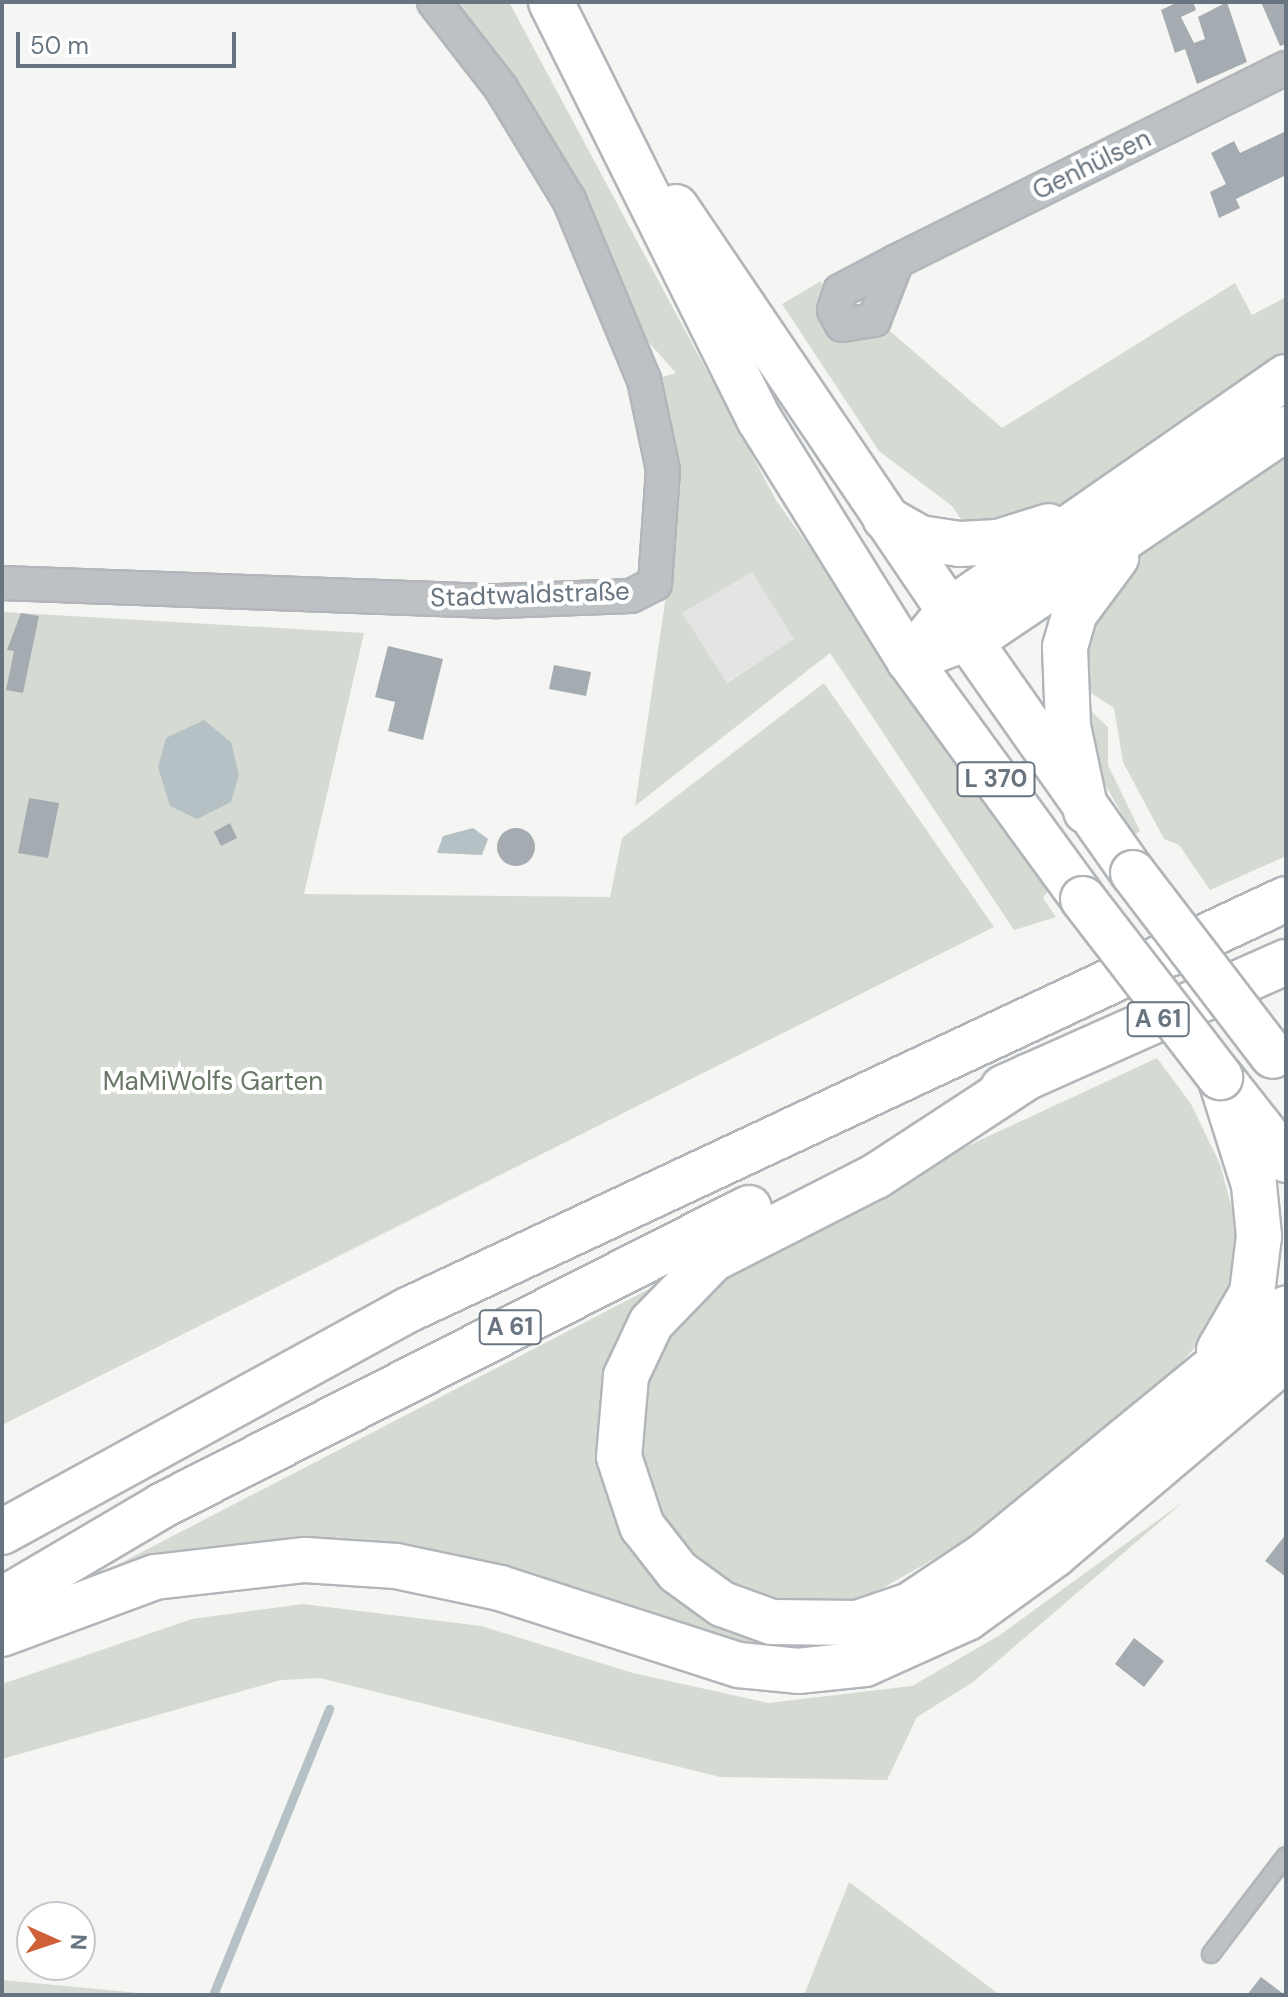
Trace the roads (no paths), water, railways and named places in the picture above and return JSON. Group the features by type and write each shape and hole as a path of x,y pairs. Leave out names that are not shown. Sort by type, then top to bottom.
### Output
{"main road":[{"name":"L 370","path":"551,2 752,407 909,660 1083,899 1286,1160"},
{"name":"L 370","path":"589,75 885,518 1086,811 1280,1065"},
{"path":"959,625 1139,477 1286,377"},
{"path":"909,660 959,625 1286,429"},
{"path":"1086,811 1064,688 1075,613 1110,563 1239,459"},
{"path":"885,518 937,542 998,542 1056,523 1139,477"},
{"path":"1235,920 1286,886"},
{"name":"A 61","path":"2,1532 410,1309 1235,920 1286,899"},
{"name":"A 61","path":"2,1600 163,1505 646,1257 1029,1076 1286,962"},
{"path":"1029,1076 876,1176 713,1259 669,1298 635,1349 620,1405 619,1457 642,1526 678,1572 722,1604 772,1622 857,1623 948,1582 1210,1395 1286,1358"},
{"path":"1210,1395 1242,1316 1258,1257 1254,1185 1220,1077"},
{"path":"2,1634 155,1577 305,1560 473,1581 739,1665 838,1670 893,1656 967,1618 1210,1395 1286,1309"},
{"path":"1210,1395 1286,1376"}],"street":[{"name":"Stadtwaldstraße","path":"2,583 499,601 631,596 655,584 664,485 644,380 569,200 501,88 434,2"},
{"name":"Genhülsen","path":"897,261 1286,68"}],"lane":[{"path":"1218,1951 1286,1856"}],"waterway":[{"path":"213,1995 329,1709"}],"park label":[{"name":"MaMiWolfs Garten","path":"213,1082"}]}
